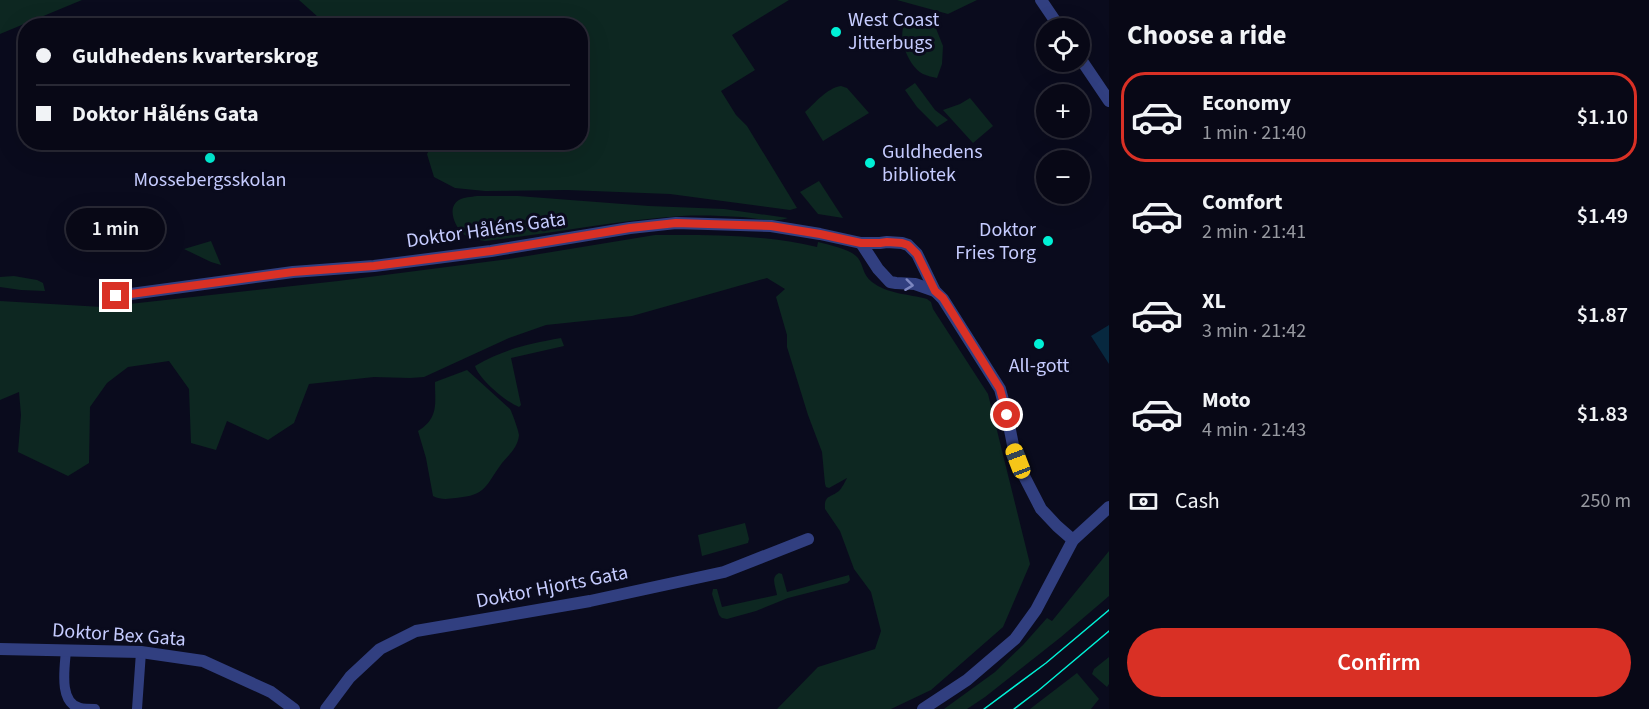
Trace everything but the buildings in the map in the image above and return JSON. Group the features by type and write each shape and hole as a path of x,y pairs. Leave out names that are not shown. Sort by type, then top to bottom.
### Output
{"street":[{"path":"1041,0 1053,18"},
{"path":"1089,72 1109,101"},
{"name":"Doktor Håléns Gata","path":"116,296 293,272 374,266 491,251 630,228 676,223 771,226 861,243 887,242 908,245 917,254 935,291 943,298 1000,389 1012,445 1024,476 1041,509 1073,540"},
{"path":"861,243 878,269 890,282 915,284 935,291"},
{"path":"923,709 967,680 1015,639 1036,610 1073,540 1109,507"},
{"name":"Doktor Hjorts Gata","path":"326,709 350,677 380,649 416,631 590,601 724,572 808,539"},
{"name":"Doktor Bex Gata","path":"0,649 141,652 203,661 271,692 294,709"}],"lane":[{"path":"66,650 64,691 69,702 78,708 95,709"},
{"path":"137,709 141,652"}],"green space":[{"path":"0,0 82,0 39,18 18,18 18,27 0,34"},
{"path":"299,0 789,0 732,35 755,70 721,91 736,115 747,126 797,208 790,210 670,194 567,190 485,191 455,188 434,177 427,154 429,150 588,150 588,18 319,18"},
{"path":"897,0 977,0 948,14"},
{"path":"915,14 926,17 935,26 943,46 942,64 937,78 925,75 918,70 912,64 905,49 902,33 904,25 907,19"},
{"path":"915,83 935,110 948,120 937,127 917,107 905,90"},
{"path":"841,86 847,88 869,113 823,141 805,112 826,93"},
{"path":"970,98 993,126 973,143 943,110"},
{"path":"819,181 843,218 818,214 800,192"},
{"path":"477,196 518,196 724,209 788,218 771,220 727,216 682,216 485,241 462,233 453,216 455,203"},
{"path":"655,235 757,237 817,247 818,242 850,252 858,258 869,279 878,286 931,302 933,309 988,394 1030,564 1003,627 931,690 891,709 777,709 818,667 875,649 881,631 871,592 854,569 840,531 825,509 828,497 839,491 847,478 829,488 826,487 822,452 787,347 787,335 776,297 785,289 767,278 632,316 546,325 509,338 424,377 374,377 309,384 294,423 268,440 227,421 216,450 191,443 189,389 169,361 128,367 107,383 90,407 89,463 68,476 18,452 21,415 19,392 0,400 0,301 102,307 338,281 509,259"},
{"path":"211,241 221,265 184,249"},
{"path":"14,276 37,280 43,283 45,291 0,287 0,277"},
{"path":"561,338 564,346 511,358 521,405 519,407 494,389 475,366 516,348"},
{"path":"467,370 510,409 519,435 513,450 480,492 466,497 439,498 433,496 418,431 433,416 435,382"},
{"path":"745,523 748,543 702,556 698,535"},
{"path":"1109,551 1109,596 985,697 967,709 944,709 995,672 1047,618 1052,621"},
{"path":"779,573 782,574 787,592 849,575 850,580 847,583 788,598 756,611 727,619 719,615 712,594 713,589 717,589 722,607 777,595 774,580"},
{"path":"1109,657 1107,687 1092,674 1094,669"},
{"path":"1077,673 1099,699 1091,709 1030,709"}],"water":[{"path":"1109,325 1109,364 1091,336"}],"tram line":[{"path":"984,709 1046,663 1109,610"},
{"path":"1014,709 1109,631"}],"place":[{"name":"West Coast Jitterbugs","path":"836,32"},
{"name":"Mossebergsskolan","path":"210,158"},
{"name":"Guldhedens bibliotek","path":"870,163"},
{"name":"Doktor Fries Torg","path":"1048,241"},
{"name":"All-gott","path":"1039,344"}],"route":[{"path":"116,296 293,272 374,266 491,251 630,228 676,223 771,226 861,243 895,242 908,245 917,254 935,291 943,298 1000,389 1007,415"}]}
